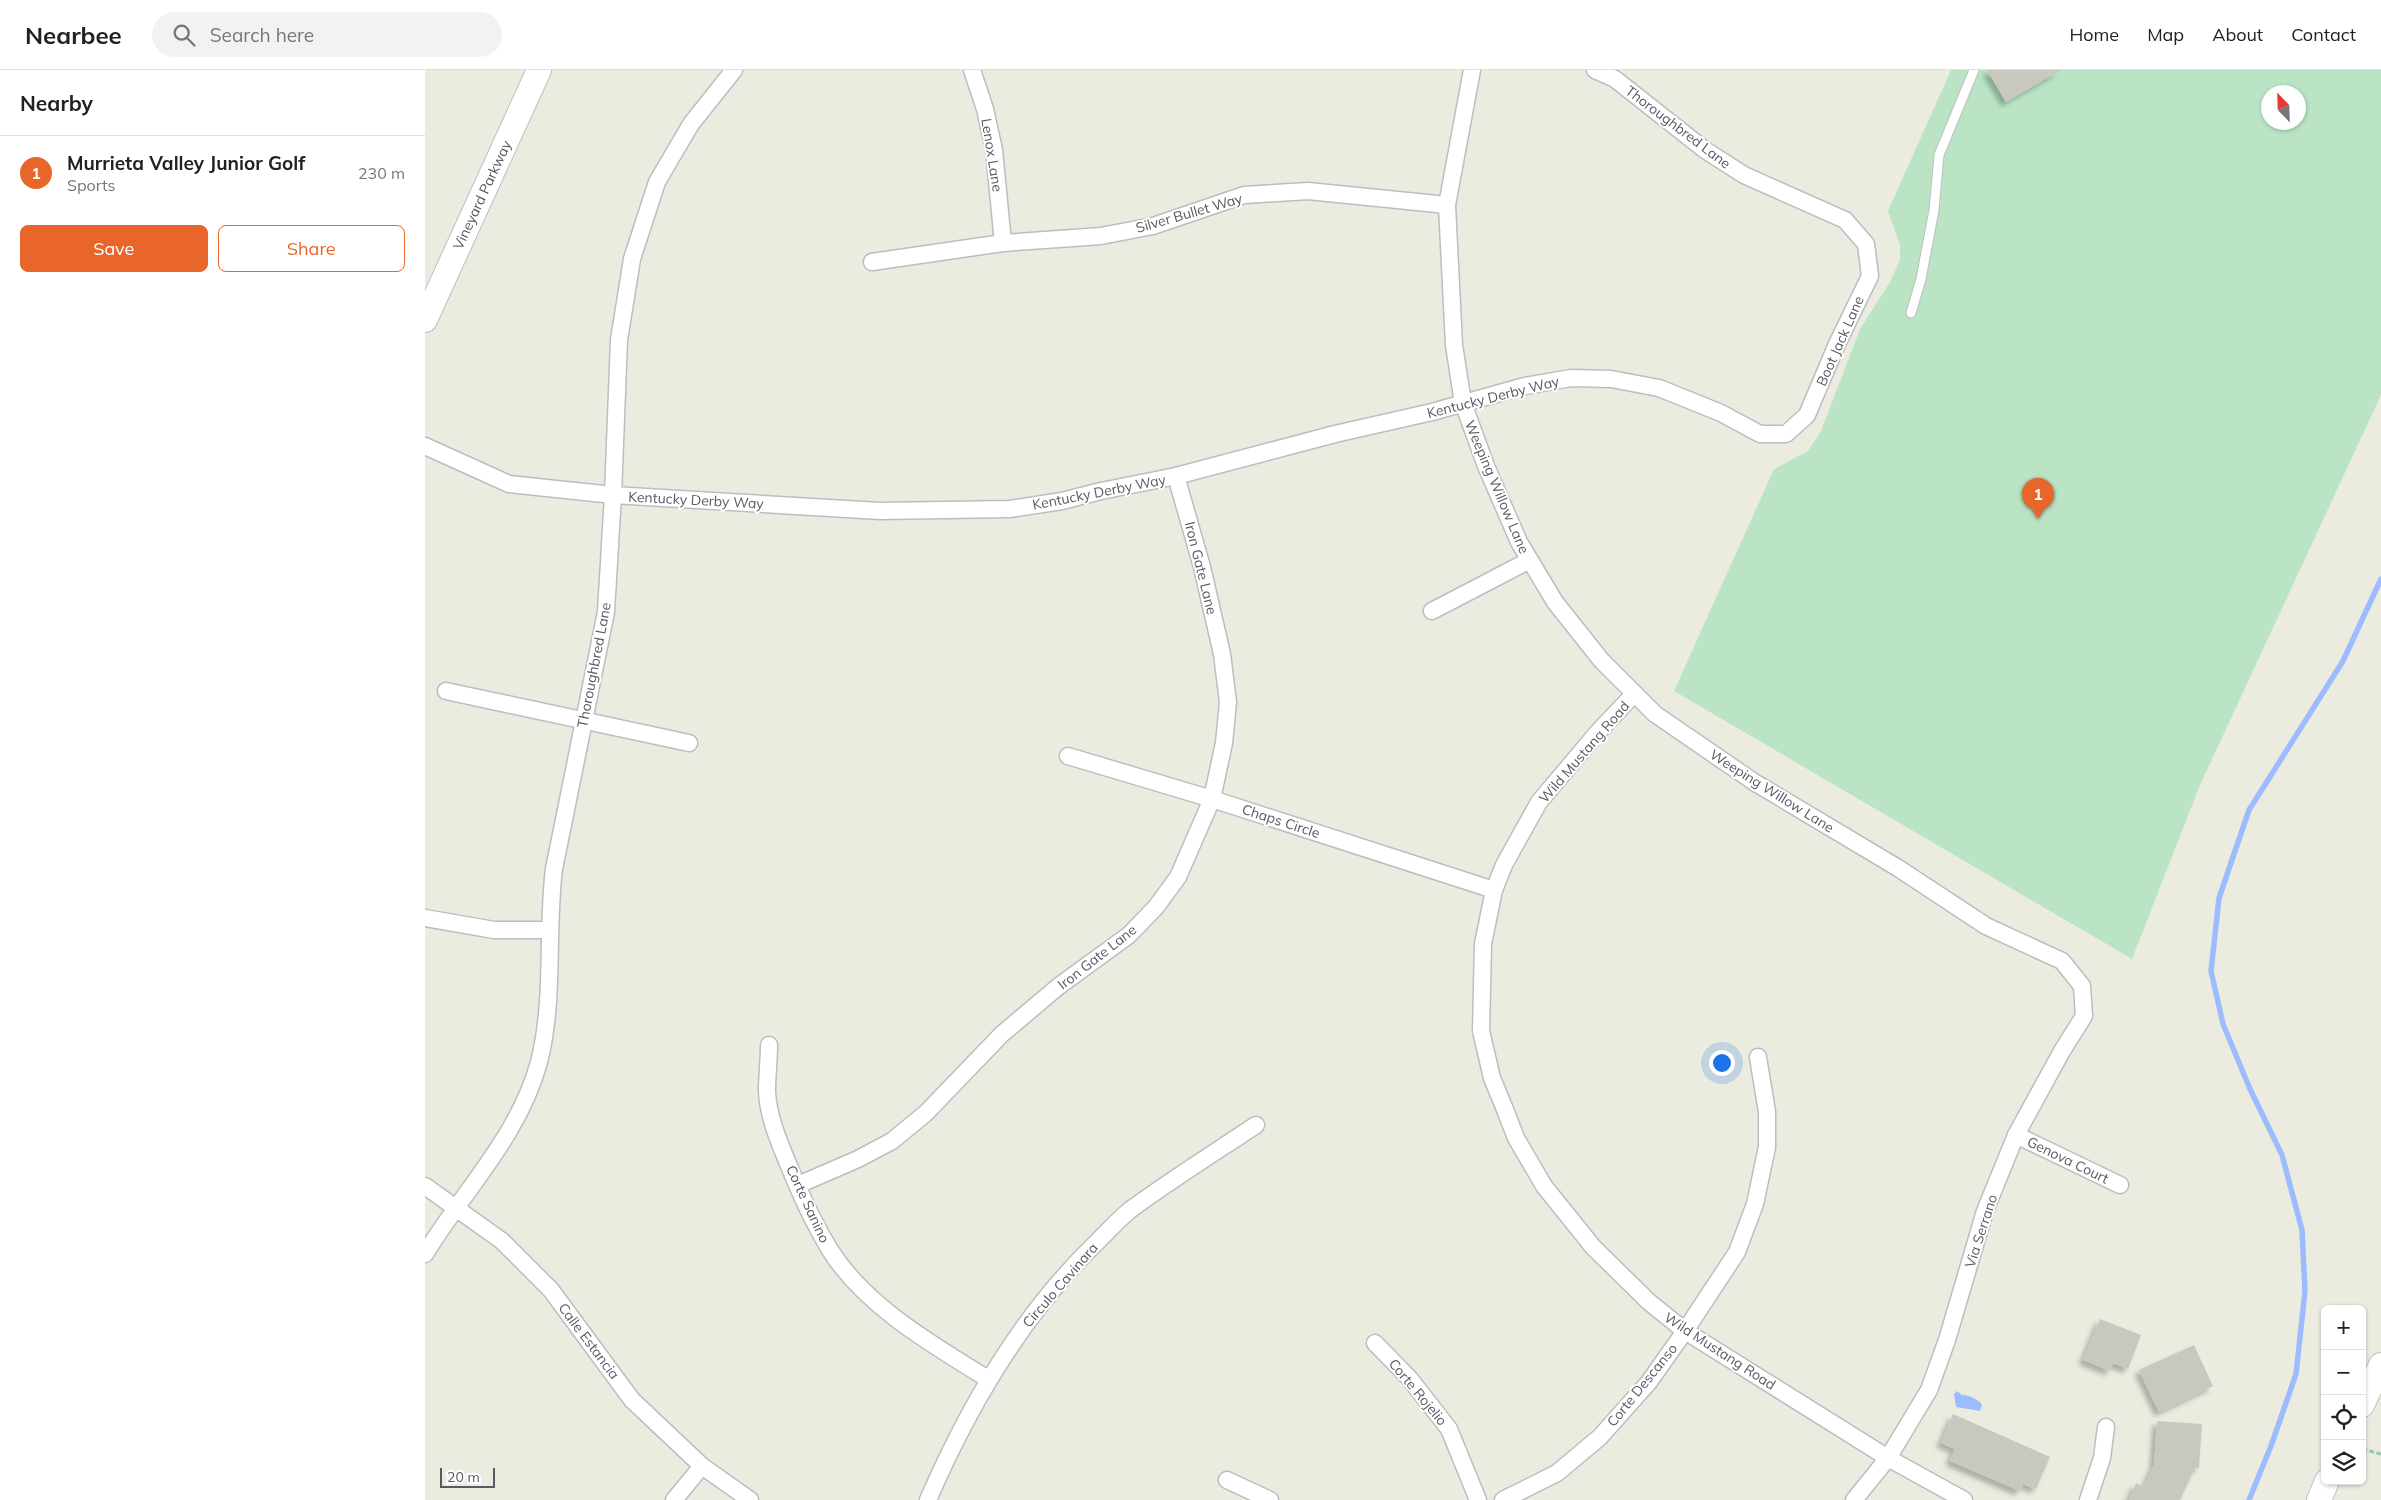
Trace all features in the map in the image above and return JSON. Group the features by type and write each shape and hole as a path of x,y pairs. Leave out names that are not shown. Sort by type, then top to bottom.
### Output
{"street":[{"name":"Vineyard Parkway","path":"425,320 539,70"},
{"name":"Thoroughbred Lane","path":"425,1254 456,1206 507,1137 525,1102 539,1062 549,1002 550,900 554,869 606,612 619,340 632,260 657,182 691,124 734,70"},
{"name":"Lenox Lane","path":"972,70 985,109 994,150 1003,243"},
{"name":"Weeping Willow Lane","path":"1472,70 1447,205 1453,336 1463,403 1486,466 1528,561 1572,624 1601,660 1655,714 1753,782 1897,868 1986,926 2062,961"},
{"name":"Thoroughbred Lane","path":"1595,70 1617,75 1705,150 1744,175 1845,220"},
{"name":"Silver Bullet Way","path":"872,262 1003,243 1101,236 1153,226 1244,196 1308,192 1447,205"},
{"name":"Boot Jack Lane","path":"1760,434 1786,434 1807,415 1837,344 1870,276 1866,244 1845,220"},
{"name":"Kentucky Derby Way","path":"425,446 509,484 613,495 880,511 1009,509 1062,501 1176,476 1525,386 1571,378 1611,379 1659,388 1721,413 1760,434"},
{"name":"Iron Gate Lane","path":"797,1186 892,1141 925,1113 1002,1034 1059,986 1129,935 1155,907 1178,877 1212,799 1224,743 1228,702 1220,644 1202,567 1176,476"},
{"path":"1432,611 1528,561"},
{"path":"446,691 689,743"},
{"name":"Wild Mustang Road","path":"1634,694 1598,732 1539,802 1520,832 1504,864 1494,890 1483,944 1481,1031 1492,1078 1516,1138 1544,1186 1593,1247 1649,1302 1685,1331 1888,1458 1964,1500"},
{"name":"Chaps Circle","path":"1067,756 1212,799 1494,890"},
{"path":"425,918 494,930 550,930"},
{"name":"Via Serrano","path":"1853,1500 1888,1458 1929,1390 1947,1340 1985,1211 2016,1135 2062,1051 2084,1016 2082,986 2062,961"},
{"name":"Corte Sanino","path":"769,1045 767,1092 777,1136 797,1186 830,1251 850,1275 880,1305 929,1342 987,1379"},
{"name":"Corte Descanso","path":"1503,1500 1557,1473 1600,1437 1649,1382 1737,1252 1755,1204 1767,1146 1767,1112 1759,1057"},
{"name":"Circulo Cavinara","path":"928,1500 944,1463 987,1379 1038,1307 1080,1258 1129,1211 1256,1125"},
{"name":"Genova Court","path":"2016,1135 2120,1185"},
{"name":"Calle Estancia","path":"425,1186 456,1206 502,1241 551,1290 632,1400 702,1466 750,1500"},
{"name":"Corte Rojelio","path":"1375,1343 1410,1379 1449,1429 1478,1500"},
{"path":"2366,1397 2381,1365"},
{"path":"2088,1500 2102,1458 2107,1427"},
{"path":"674,1500 702,1466"},
{"path":"1227,1480 1270,1500"},
{"path":"2319,1500 2325,1485"}],"lane":[{"path":"1911,312 1921,279 1934,210 1939,155 1974,70"}],"path":[{"path":"2366,1450 2381,1454"}],"green space":[{"path":"1951,70 2381,70 2381,395 2200,785 2132,959 1674,691 1774,469 1808,451 1821,431 1860,329 1890,282 1900,260 1900,245 1888,211"}],"water":[{"path":"1957,1391 1962,1395 1970,1396 1979,1401 1982,1405 1980,1411 1956,1407 1954,1394"}],"building":[{"path":"1987,70 2061,70 2006,102"},
{"path":"2100,1319 2141,1335 2128,1369 2113,1363 2110,1371 2083,1360"},
{"path":"2194,1345 2213,1386 2159,1412 2139,1370"},
{"path":"1953,1414 2050,1457 2036,1489 2023,1484 2020,1491 1950,1461 1955,1449 1941,1443"},
{"path":"2157,1421 2202,1424 2199,1468 2195,1468 2180,1500 2129,1500 2136,1483 2144,1487 2154,1465"}],"waterway":[{"path":"2249,1500 2271,1446 2296,1374 2305,1291 2302,1230 2282,1155 2250,1089 2223,1024 2211,971 2219,898 2249,810 2343,661 2381,579"}],"place":[{"name":"Murrieta Valley Junior Golf","path":"2038,519"}]}
